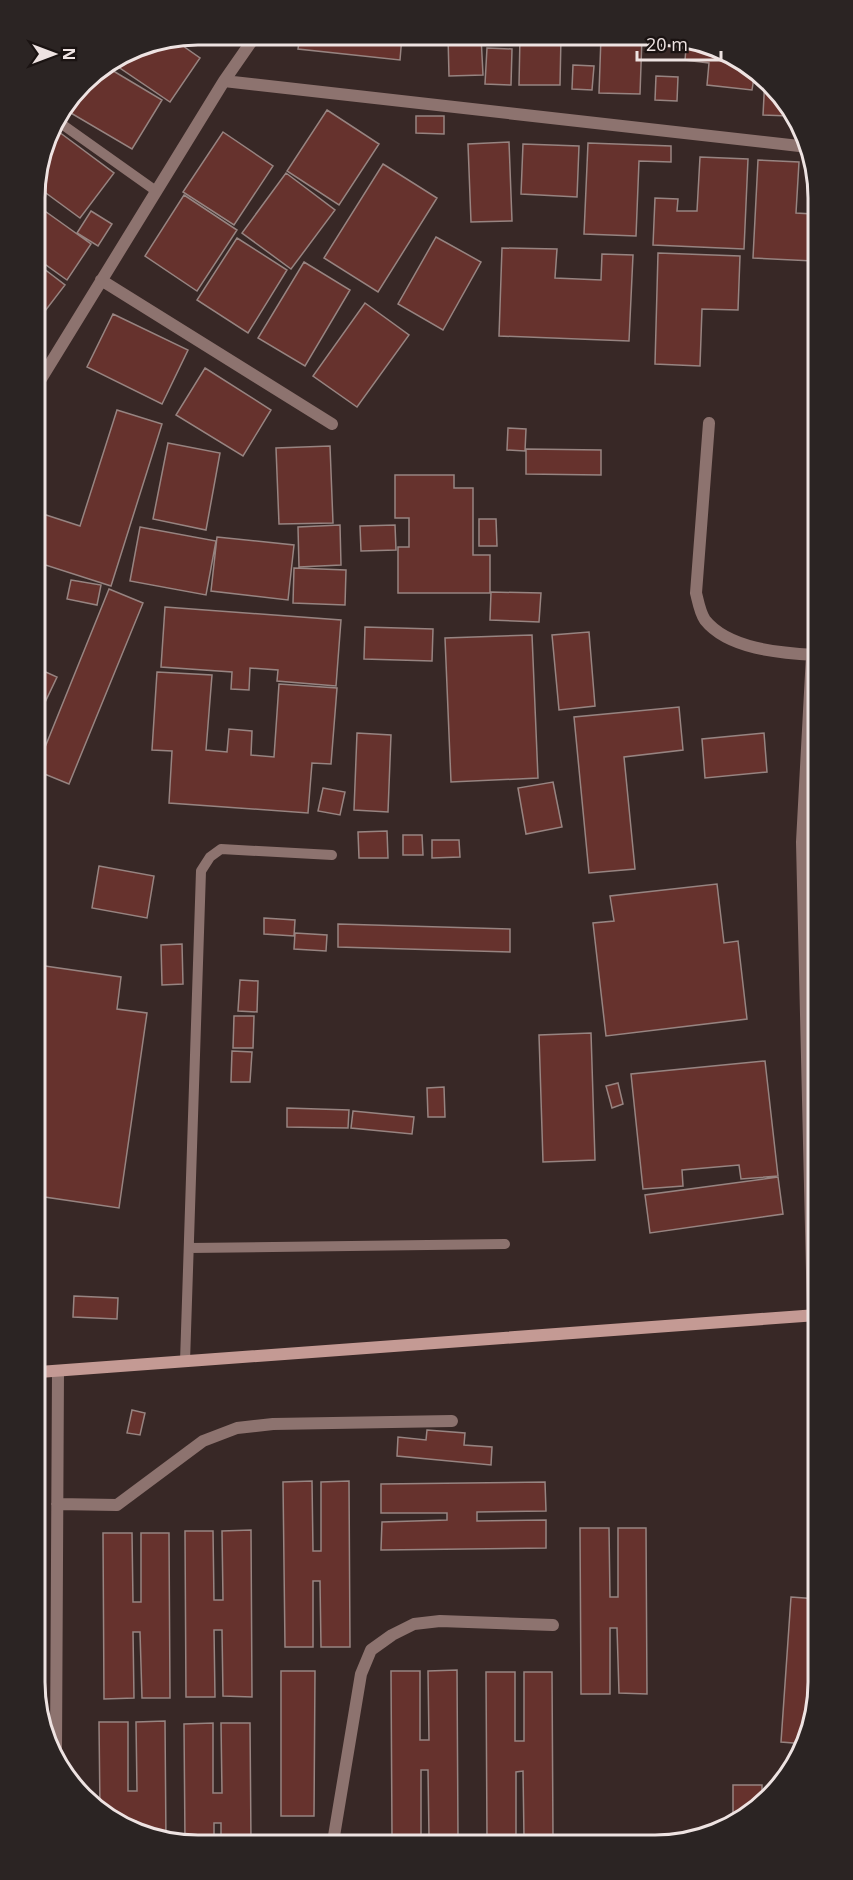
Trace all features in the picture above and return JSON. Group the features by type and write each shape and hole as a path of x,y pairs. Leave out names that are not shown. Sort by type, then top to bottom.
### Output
{"main road":[{"path":"45,1372 808,1316"}],"street":[{"path":"45,372 224,81 249,45"},
{"path":"224,81 799,146"},
{"path":"101,280 332,424"},
{"path":"709,423 696,593 704,618 724,638 759,649 808,654"},
{"path":"808,740 802,842 808,1060"},
{"path":"56,1738 58,1371"},
{"path":"57,1504 117,1505 202,1441 237,1428 273,1424 452,1421"},
{"path":"334,1835 361,1674 371,1650 392,1635 414,1624 440,1621 553,1625"}],"lane":[{"path":"63,125 156,191"},
{"path":"185,1362 201,871 210,857 221,849 332,855"},
{"path":"189,1248 506,1244"}],"building":[{"path":"299,45 401,45 400,60 298,49"},
{"path":"448,45 481,45 483,75 449,76"},
{"path":"520,45 561,45 560,85 519,85"},
{"path":"601,45 642,45 640,94 599,93"},
{"path":"183,46 200,58 170,102 118,67 158,50"},
{"path":"487,48 512,49 511,85 485,84"},
{"path":"686,48 723,61 753,82 752,90 707,85 709,63 685,60"},
{"path":"573,65 594,66 592,90 572,89"},
{"path":"113,71 162,100 132,149 71,113 97,83"},
{"path":"656,76 678,77 677,101 655,100"},
{"path":"764,91 784,116 763,115"},
{"path":"327,110 379,144 339,205 287,171"},
{"path":"416,116 444,116 444,134 416,133"},
{"path":"223,132 273,166 234,225 183,192"},
{"path":"60,133 114,173 80,218 45,192 50,158"},
{"path":"509,142 512,221 471,222 468,144"},
{"path":"588,143 671,146 671,162 639,161 636,236 584,234"},
{"path":"523,144 579,146 577,197 521,194"},
{"path":"700,157 748,159 744,249 653,245 655,198 678,199 677,211 697,211"},
{"path":"758,160 799,162 796,213 808,214 808,261 753,258"},
{"path":"383,164 437,198 378,292 324,258"},
{"path":"286,173 335,210 291,269 242,233"},
{"path":"184,195 237,230 197,291 145,256"},
{"path":"45,211 91,244 67,280 45,264"},
{"path":"91,211 112,224 98,246 77,233"},
{"path":"436,237 481,262 443,330 398,304"},
{"path":"237,238 287,270 248,333 197,300"},
{"path":"502,248 557,249 555,278 601,280 602,254 633,255 629,341 499,336"},
{"path":"658,253 740,256 738,310 702,309 700,366 655,364"},
{"path":"304,262 350,290 305,366 258,338"},
{"path":"45,270 65,285 45,311"},
{"path":"365,303 409,335 357,407 313,376"},
{"path":"113,314 188,350 162,404 87,367"},
{"path":"205,368 271,410 243,456 176,415"},
{"path":"117,410 162,424 111,586 45,565 45,515 80,526"},
{"path":"508,428 526,429 525,451 507,450"},
{"path":"168,443 220,453 206,530 153,519"},
{"path":"330,446 333,523 279,524 276,448"},
{"path":"526,449 601,450 601,475 526,474"},
{"path":"395,475 454,475 454,488 473,488 473,555 490,555 490,593 398,593 398,547 409,547 409,518 395,518"},
{"path":"479,519 496,519 497,546 479,546"},
{"path":"340,525 341,565 299,567 298,527"},
{"path":"395,525 396,550 361,551 360,526"},
{"path":"140,527 216,541 206,595 130,581"},
{"path":"217,537 294,545 288,600 211,591"},
{"path":"294,568 346,570 345,605 293,603"},
{"path":"71,580 101,585 97,605 67,599"},
{"path":"109,589 143,603 69,784 45,774 45,747"},
{"path":"491,592 541,593 539,622 490,620"},
{"path":"165,607 341,620 336,686 277,681 278,670 250,668 249,690 231,689 232,672 161,667"},
{"path":"365,627 433,629 432,661 364,659"},
{"path":"589,632 595,706 559,710 552,635"},
{"path":"532,635 538,778 451,782 445,638"},
{"path":"45,672 57,677 45,702"},
{"path":"157,672 212,675 206,750 227,752 229,729 252,731 251,755 274,757 279,684 337,688 331,764 312,763 308,813 169,803 172,751 152,750"},
{"path":"679,707 683,750 624,757 635,869 589,873 574,717"},
{"path":"357,733 391,735 388,812 354,810"},
{"path":"764,733 767,772 705,778 702,739"},
{"path":"553,782 562,827 526,834 518,788"},
{"path":"323,788 345,792 340,815 318,811"},
{"path":"387,831 388,858 359,858 358,832"},
{"path":"403,835 422,835 423,855 403,855"},
{"path":"432,840 459,840 460,857 432,858"},
{"path":"99,866 154,876 147,918 92,908"},
{"path":"717,884 724,943 738,941 747,1019 606,1036 593,923 614,921 610,896"},
{"path":"264,918 295,920 294,936 264,934"},
{"path":"338,924 510,929 510,952 338,947"},
{"path":"295,933 327,935 326,951 294,949"},
{"path":"182,944 183,984 162,985 161,945"},
{"path":"45,966 121,977 117,1009 147,1013 119,1208 45,1197"},
{"path":"240,980 258,981 257,1012 238,1011"},
{"path":"234,1016 254,1016 253,1048 233,1048"},
{"path":"591,1033 595,1160 543,1162 539,1035"},
{"path":"232,1051 252,1052 250,1082 231,1082"},
{"path":"765,1061 778,1176 741,1179 739,1165 682,1170 683,1186 643,1189 631,1074"},
{"path":"618,1083 623,1104 612,1108 606,1086"},
{"path":"444,1087 445,1117 428,1117 427,1088"},
{"path":"287,1108 349,1110 348,1128 287,1127"},
{"path":"353,1111 414,1117 412,1134 351,1128"},
{"path":"778,1177 783,1214 650,1233 645,1195"},
{"path":"74,1296 118,1298 117,1319 73,1317"},
{"path":"132,1410 145,1413 140,1435 127,1433"},
{"path":"427,1430 465,1433 464,1445 492,1447 491,1465 397,1456 398,1437 426,1440"},
{"path":"312,1481 313,1551 321,1551 321,1482 349,1481 350,1647 321,1647 320,1581 313,1581 313,1647 285,1647 283,1482"},
{"path":"545,1482 546,1511 477,1512 477,1521 546,1520 546,1548 381,1550 382,1522 447,1520 447,1513 381,1513 381,1484"},
{"path":"580,1528 609,1528 610,1597 618,1597 618,1528 646,1528 647,1694 619,1693 617,1628 610,1628 610,1694 581,1694"},
{"path":"251,1530 252,1697 223,1696 222,1630 214,1630 215,1697 186,1697 185,1531 213,1531 214,1600 223,1600 222,1531"},
{"path":"103,1533 132,1533 133,1602 141,1602 141,1533 169,1533 170,1698 142,1698 140,1632 133,1632 134,1698 104,1699"},
{"path":"791,1597 808,1598 807,1702 795,1743 781,1742"},
{"path":"457,1670 458,1835 429,1835 428,1770 421,1770 421,1835 392,1835 391,1671 420,1671 420,1740 429,1740 428,1671"},
{"path":"281,1671 315,1671 314,1816 281,1816"},
{"path":"486,1672 515,1672 515,1741 524,1741 524,1672 552,1672 553,1835 524,1835 523,1771 516,1772 516,1835 487,1835"},
{"path":"165,1721 166,1831 130,1819 100,1799 99,1722 128,1722 128,1791 137,1791 136,1722"},
{"path":"213,1723 213,1793 222,1793 221,1723 250,1723 251,1835 221,1835 221,1823 214,1823 214,1835 185,1835 184,1724"},
{"path":"733,1785 762,1785 762,1791 733,1814"}]}
